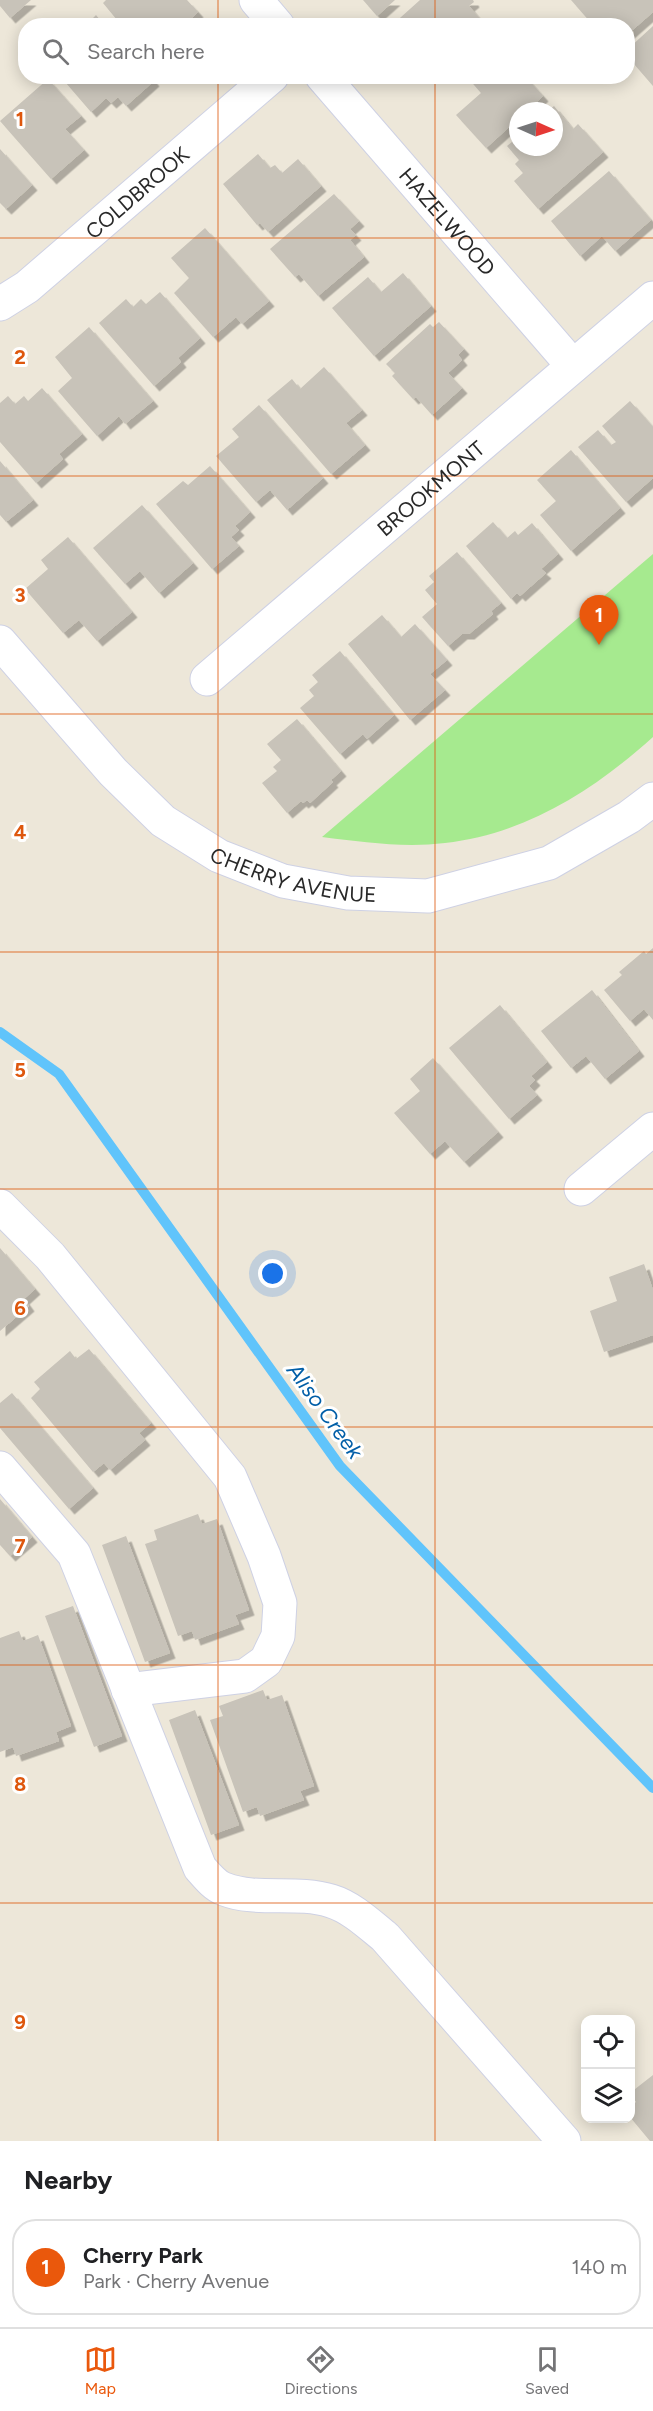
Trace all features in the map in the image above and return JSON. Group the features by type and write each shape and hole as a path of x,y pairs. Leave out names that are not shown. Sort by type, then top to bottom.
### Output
{"street":[{"path":"256,0 271,18"},
{"name":"COLDBROOK","path":"0,304 27,287 263,84"},
{"name":"HAZELWOOD","path":"329,84 573,366"},
{"name":"BROOKMONT","path":"207,679 653,298"},
{"name":"CHERRY AVENUE","path":"0,642 113,772 164,821 219,856 282,880 348,893 428,896 549,863 629,818 653,799"},
{"path":"581,1189 653,1129"},
{"path":"0,1206 50,1256 230,1477 264,1556 280,1603 278,1636 270,1653 266,1661 245,1676 129,1690"},
{"path":"0,1468 74,1554 200,1868 222,1889 238,1893 306,1896 332,1901 354,1912 385,1937 564,2141"}],"green space":[{"path":"653,554 653,737 607,775 583,791 557,807 503,830 475,838 414,845 322,837"}],"building":[{"path":"0,0 31,0 10,18 0,6"},
{"path":"106,0 187,0 198,12 192,18 115,18 103,3"},
{"path":"363,0 395,0 377,16"},
{"path":"420,0 473,0 474,2 469,6 479,18 400,18"},
{"path":"571,0 653,0 653,12 635,28 635,18 587,18"},
{"path":"653,26 653,86 635,65 635,43"},
{"path":"42,84 52,84 81,116 65,129 84,150 51,179 0,121"},
{"path":"67,84 151,84 126,106 118,97 111,103 106,98 91,112"},
{"path":"473,84 532,84 543,96 537,102 509,102 509,127 486,148 456,115 481,93"},
{"path":"563,117 573,129 578,124 603,152 538,209 514,181 523,173 515,164 519,160 516,156 563,156"},
{"path":"0,149 32,185 6,209 0,203"},
{"path":"258,154 270,168 275,165 282,173 298,159 321,186 268,232 260,223 257,225 223,184"},
{"path":"609,171 651,220 615,251 602,236 580,256 551,221"},
{"path":"334,194 359,221 350,229 356,235 350,240 364,257 318,296 299,274 295,277 270,249"},
{"path":"205,228 269,301 242,324 236,317 213,337 174,293 189,278 171,258"},
{"path":"403,273 431,306 374,356 332,308 368,277 381,292"},
{"path":"160,292 200,338 178,358 181,362 154,386 99,323 126,299 133,307 141,299 146,304"},
{"path":"439,322 464,349 458,355 462,360 448,373 462,388 432,415 416,397 413,399 392,376 395,373 386,364 430,324 433,327"},
{"path":"89,327 153,401 125,424 119,416 97,436 58,391 72,378 55,357"},
{"path":"324,367 362,410 346,423 365,445 331,474 267,400 292,379 300,389"},
{"path":"42,388 82,434 59,454 63,459 36,483 0,442 0,403 8,396 15,404 24,396 28,401"},
{"path":"630,401 653,427 653,478 626,502 578,447 598,430 611,445 616,442 602,426"},
{"path":"259,405 323,478 287,510 270,490 256,502 216,456 239,437 232,429"},
{"path":"571,450 620,508 571,551 540,515 556,501 537,480"},
{"path":"0,461 33,500 6,522 0,515"},
{"path":"210,466 250,512 235,526 239,530 231,537 239,546 212,569 156,504 183,481 188,485"},
{"path":"142,505 193,563 159,593 140,571 125,584 93,548"},
{"path":"493,522 507,538 515,531 518,535 532,523 558,554 541,569 546,573 520,596 517,593 511,599 466,546"},
{"path":"68,537 132,612 97,641 79,620 63,633 25,589 48,569 41,560"},
{"path":"457,552 501,603 491,611 493,614 469,634 462,634 448,646 422,617 437,604 425,590 434,582 429,576"},
{"path":"382,615 401,637 415,624 447,660 430,674 445,690 410,720 348,644"},
{"path":"340,651 394,715 367,739 363,734 340,754 300,708 314,696 309,690 318,682 312,675"},
{"path":"297,719 341,771 331,780 333,782 310,803 307,800 303,803 301,801 287,813 262,783 277,771 273,767 281,760 267,744"},
{"path":"653,948 653,1020 644,1009 630,1021 604,990 622,975 619,972 644,951 646,954"},
{"path":"592,990 639,1051 605,1079 586,1056 571,1068 541,1031"},
{"path":"500,1005 547,1062 531,1076 535,1080 529,1086 537,1095 509,1119 449,1048"},
{"path":"433,1058 498,1132 464,1162 445,1141 430,1154 394,1113 420,1091 410,1079"},
{"path":"0,1248 35,1289 24,1299 29,1306 0,1331"},
{"path":"644,1264 653,1290 653,1335 604,1352 590,1311 617,1301 609,1277"},
{"path":"89,1349 151,1423 139,1433 145,1440 110,1470 104,1463 93,1472 31,1398 40,1389 34,1382 70,1351 76,1359"},
{"path":"12,1393 93,1488 69,1509 0,1428 0,1403"},
{"path":"0,1499 32,1537 10,1556 0,1545"},
{"path":"198,1514 202,1524 217,1519 249,1610 235,1615 239,1624 195,1640 192,1631 178,1636 145,1544 157,1540 154,1530"},
{"path":"126,1536 170,1653 145,1662 102,1545"},
{"path":"73,1606 122,1736 94,1747 45,1616"},
{"path":"19,1631 23,1641 38,1635 71,1726 56,1732 59,1741 16,1756 13,1747 0,1752 0,1638"},
{"path":"263,1690 267,1700 282,1695 314,1786 300,1791 304,1800 260,1816 257,1807 243,1812 210,1720 223,1716 219,1706"},
{"path":"195,1710 239,1825 211,1835 169,1720"},
{"path":"653,2075 653,2141 650,2141 635,2123 635,2089"}],"waterway":[{"name":"Aliso Creek","path":"0,1032 59,1074 340,1466 653,1788"}],"place":[{"name":"Cherry Park","path":"599,645"}]}
